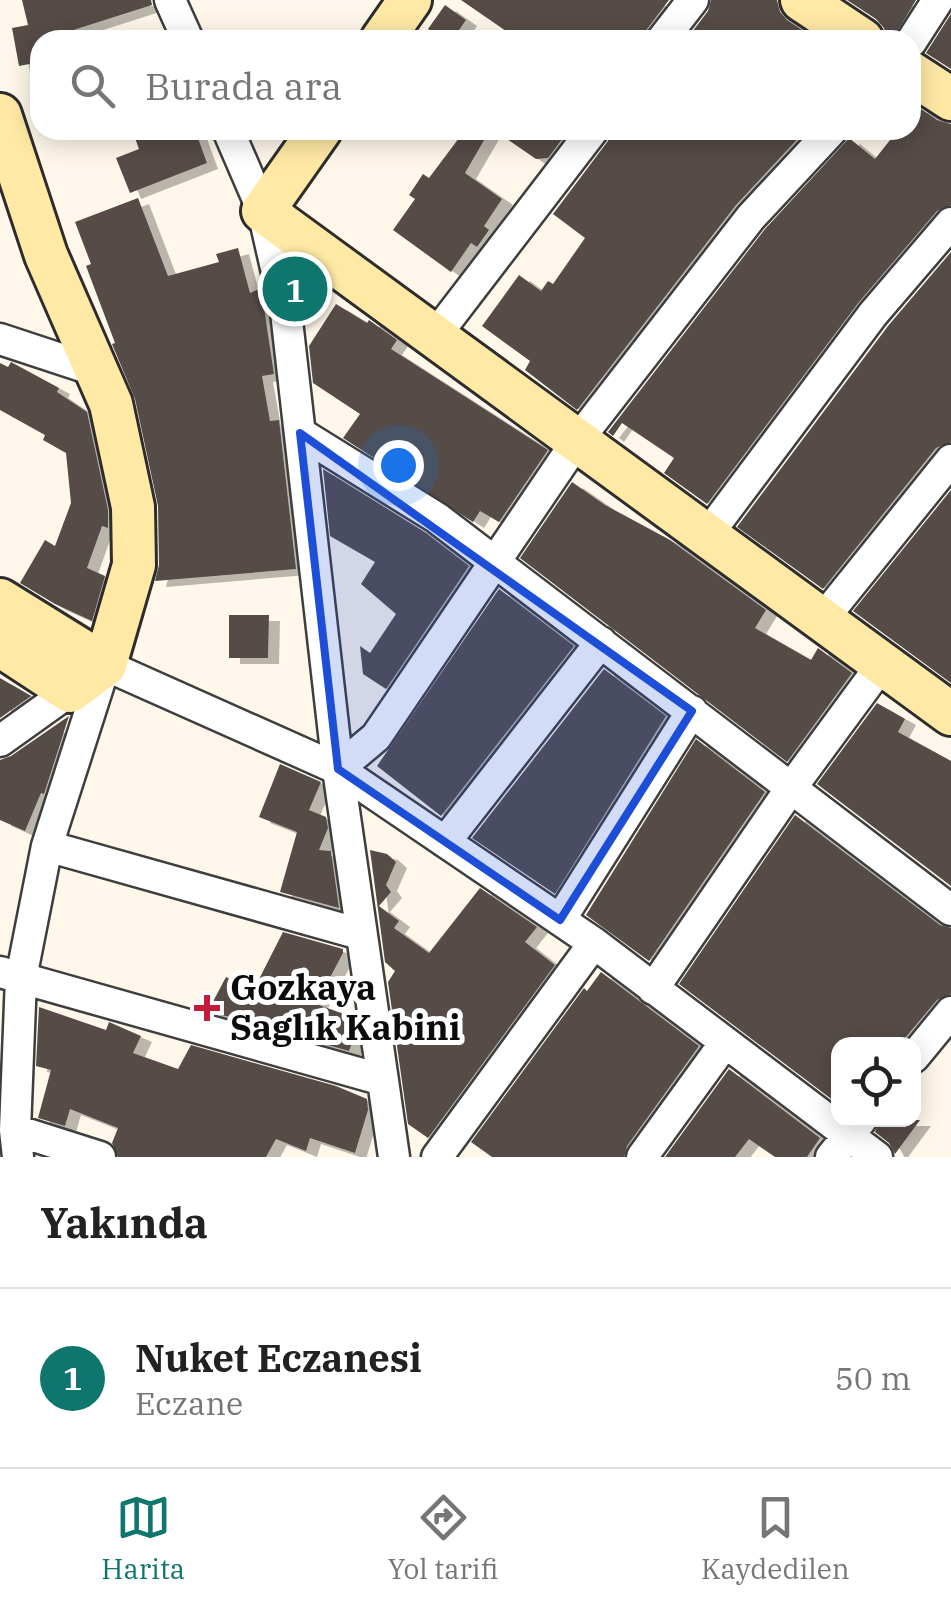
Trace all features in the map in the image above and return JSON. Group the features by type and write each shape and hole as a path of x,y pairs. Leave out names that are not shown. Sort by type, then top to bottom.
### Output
{"street":[{"path":"170,0 184,30"},
{"path":"389,30 410,0"},
{"path":"670,30 693,0"},
{"path":"802,0 847,30"},
{"path":"919,30 938,0"},
{"path":"921,79 951,100"},
{"path":"0,115 46,255 111,404 132,508 134,565 11,975 16,1144 100,1157"},
{"path":"232,140 263,211 286,312 338,769 394,1157"},
{"path":"263,211 313,140"},
{"path":"435,336 585,140"},
{"path":"338,769 376,738 576,441 751,217 823,140"},
{"path":"263,211 951,714"},
{"path":"708,534 873,314 951,223"},
{"path":"0,339 97,370"},
{"path":"300,433 437,518 951,910"},
{"path":"822,620 951,460"},
{"path":"0,600 105,665 338,769 594,943 846,1138 877,1157"},
{"path":"445,842 600,642"},
{"path":"0,645 70,690"},
{"path":"653,989 791,788 883,663"},
{"path":"0,741 105,665"},
{"path":"560,920 692,712"},
{"path":"47,846 360,934"},
{"path":"436,1157 594,943"},
{"path":"11,975 383,1080"},
{"path":"921,1048 951,1012"},
{"path":"642,1157 724,1044"}],"highlighted area":[{"path":"300,433 692,711 560,920 338,769"}],"building":[{"path":"22,0 151,0 152,5 73,30 30,30 30,64 19,66 12,28 28,25"},
{"path":"461,0 669,0 647,30 504,30"},
{"path":"711,0 777,0 780,12 802,30 694,30"},
{"path":"847,0 916,0 898,30 884,30 876,19"},
{"path":"445,5 466,20 459,30 428,29"},
{"path":"951,14 951,69 926,53"},
{"path":"921,109 951,124 951,205 937,211 859,302 707,504 664,473 674,458 622,423 613,436 608,432 765,229 847,140 875,159 890,140 921,140"},
{"path":"136,140 199,140 207,163 130,193 116,158 139,149"},
{"path":"458,140 484,140 465,173 502,199 484,226 489,230 477,247 471,243 451,272 393,230 415,199 409,195 423,174 429,178"},
{"path":"508,140 562,140 548,158 536,159"},
{"path":"797,140 736,205 577,410 525,370 530,361 482,326 519,275 541,291 548,281 553,284 585,238 553,214 608,141"},
{"path":"138,198 168,276 219,262 216,254 238,248 250,293 261,288 274,374 262,376 270,421 279,420 296,569 155,581 159,565 158,506 135,399 112,344 115,343 86,266 91,264 75,222"},
{"path":"951,252 951,442 936,448 823,589 737,527 888,326"},
{"path":"336,304 397,340 391,349 548,450 499,522 480,511 473,522 343,438 360,414 313,383 309,346"},
{"path":"11,362 59,388 57,392 87,412 108,510 108,528 102,526 87,568 105,576 92,621 20,583 45,540 55,546 71,503 66,453 43,440 45,435 0,410 0,363 8,367"},
{"path":"323,469 426,533 469,566 386,689 363,674 360,646 370,653 396,614 361,584 375,562 330,536"},
{"path":"572,482 670,540 766,610 755,628 811,660 818,648 852,673 787,762 520,558"},
{"path":"951,490 951,683 853,611"},
{"path":"499,589 574,646 441,816 377,766"},
{"path":"229,615 269,615 268,658 229,658"},
{"path":"604,669 666,716 555,894 472,838"},
{"path":"0,678 31,696 0,718"},
{"path":"877,703 905,719 898,732 951,761 951,886 817,784"},
{"path":"69,716 44,794 41,793 25,831 0,820 0,760"},
{"path":"696,739 765,792 649,961 586,915"},
{"path":"280,764 321,782 309,810 326,817 328,828 319,850 331,851 339,908 280,892 297,832 259,817"},
{"path":"795,815 940,925 951,928 951,994 937,1000 906,1037 831,1037 831,1099 679,984"},
{"path":"370,850 387,854 396,862 386,885 391,892 379,906 399,921 394,928 429,953 480,888 537,927 525,942 555,965 428,1138 408,1124 388,982 395,971 385,962"},
{"path":"283,932 343,949 316,1004 355,1018 357,1029 349,1051 208,1011 226,977 253,991"},
{"path":"601,972 699,1046 627,1146 624,1157 492,1157 471,1142 584,988 587,991"},
{"path":"39,1007 106,1030 109,1022 141,1036 133,1053 178,1069 191,1045 336,1086 367,1099 368,1110 355,1153 310,1138 306,1151 276,1139 266,1157 118,1157 112,1143 118,1128 70,1109 65,1126 38,1118 51,1070 36,1066"},
{"path":"729,1069 820,1138 807,1157 775,1157 749,1139 735,1157 665,1157"},
{"path":"877,1127 915,1127 895,1154 875,1132"}],"place":[{"name":"Nuket Eczanesi","path":"295,289"},
{"name":"Gozkaya Saglık Kabini","path":"207,1008"}]}
